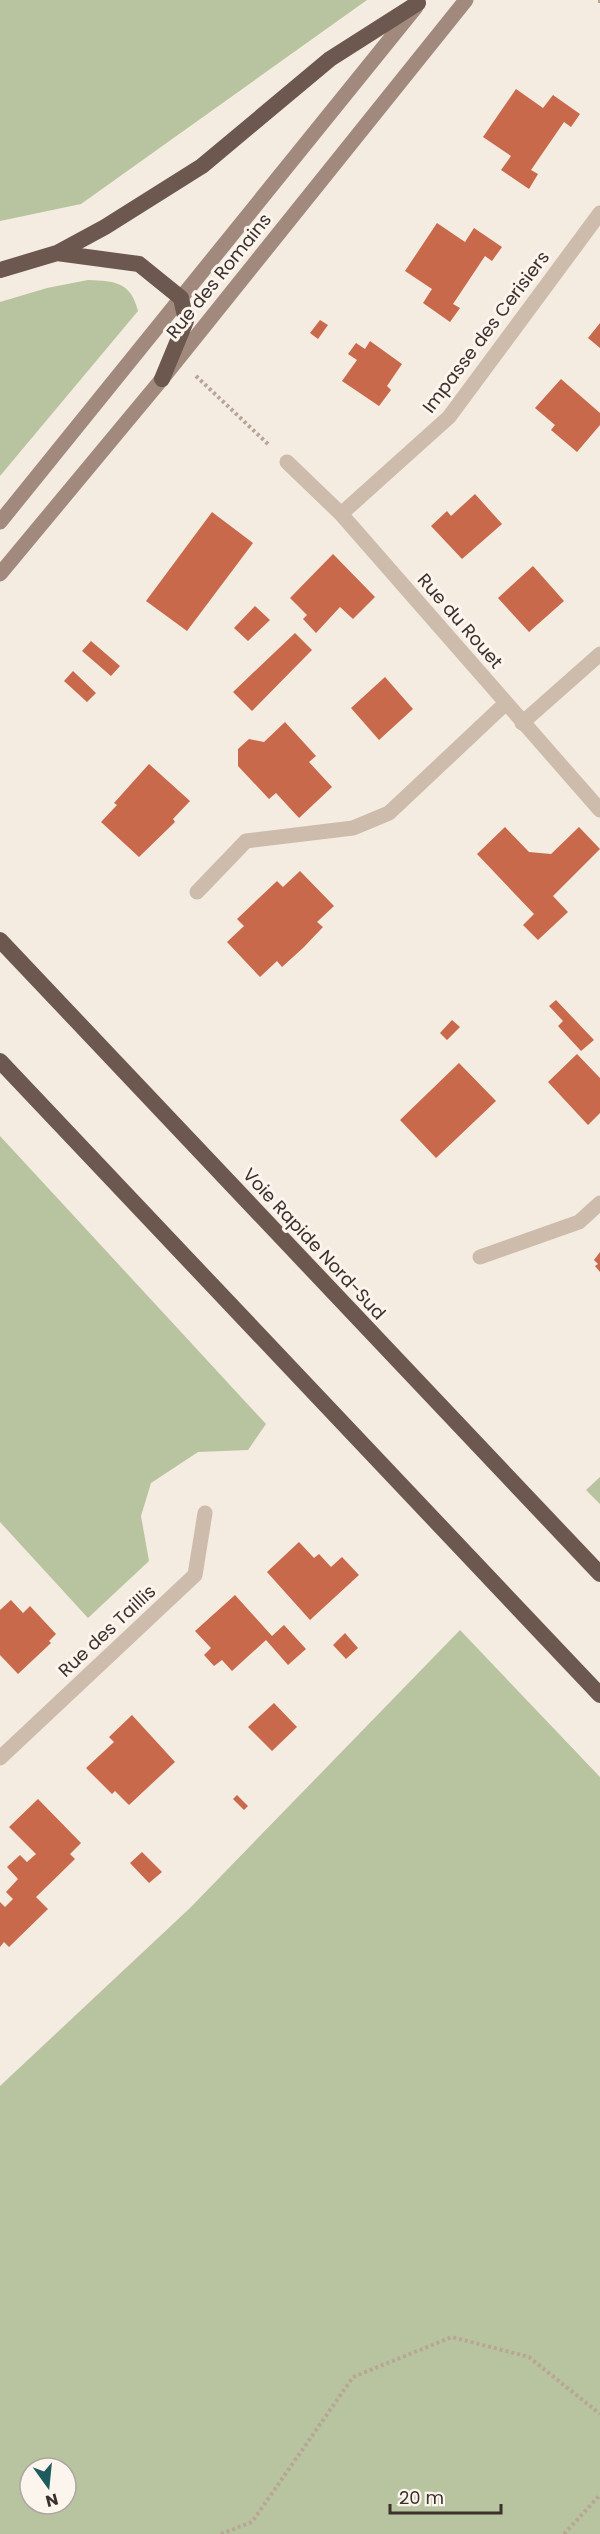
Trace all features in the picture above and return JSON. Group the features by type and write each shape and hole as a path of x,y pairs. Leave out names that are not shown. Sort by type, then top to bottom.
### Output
{"highway":[{"path":"0,270 57,253 105,227 202,166 330,59 420,2"},
{"path":"57,253 138,264 181,298 186,321 162,379"},
{"name":"Voie Rapide Nord-Sud","path":"0,940 600,1574"},
{"path":"0,1061 600,1695"}],"main road":[{"name":"Rue des Romains","path":"0,574 178,360 466,0"},
{"name":"Rue des Romains","path":"0,522 420,2"}],"street":[{"name":"Impasse des Cerisiers","path":"342,514 449,417 600,213"},
{"name":"Rue du Rouet","path":"287,462 342,514 600,810"},
{"path":"522,723 600,654"},
{"path":"197,892 246,841 353,828 389,813 506,703"},
{"path":"480,1257 579,1222 600,1203"},
{"name":"Rue des Taillis","path":"0,1758 195,1575 205,1513"}],"path":[{"path":"178,360 287,462"},
{"path":"221,2534 252,2522 353,2377 452,2337 529,2357 600,2414"},
{"path":"564,2534 600,2495"}],"green space":[{"path":"0,0 367,0 81,204 0,221"},
{"path":"88,280 121,285 131,294 138,311 0,476 0,302 47,288"},
{"path":"0,1136 266,1424 248,1450 198,1452 151,1483 141,1516 149,1561 88,1618 0,1522"},
{"path":"600,1477 600,1504 586,1490"},
{"path":"460,1630 600,1777 600,2534 0,2534 0,2086 190,1908"}],"building":[{"path":"516,89 543,108 553,95 580,114 571,127 564,122 531,170 538,174 529,189 501,170 511,156 483,137"},
{"path":"437,223 465,242 474,228 502,247 492,261 485,256 453,304 460,308 450,322 423,303 432,289 405,271"},
{"path":"320,320 328,325 318,339 310,333"},
{"path":"600,323 600,348 588,338"},
{"path":"370,341 402,364 387,386 391,390 379,406 342,381 357,360 348,354 356,343 365,349"},
{"path":"561,379 600,413 600,425 577,452 551,430 555,425 535,408"},
{"path":"475,494 502,524 462,559 431,526 447,511 451,516"},
{"path":"212,512 253,543 187,631 146,601"},
{"path":"333,554 375,597 353,619 340,607 316,633 303,619 307,615 290,598"},
{"path":"533,566 564,601 529,632 498,598"},
{"path":"255,606 270,620 248,641 234,628"},
{"path":"295,633 312,650 252,711 233,692"},
{"path":"91,641 120,666 111,676 82,651"},
{"path":"73,671 96,693 87,702 64,681"},
{"path":"385,677 413,709 379,740 351,708"},
{"path":"285,722 316,756 309,762 332,787 299,818 276,793 269,799 238,766 238,749 249,739 264,742"},
{"path":"149,764 190,801 173,819 175,822 139,857 101,822 117,805 114,803"},
{"path":"505,827 529,852 551,854 579,827 600,849 553,896 568,912 538,940 523,925 534,914 477,854"},
{"path":"300,871 334,906 317,922 323,927 303,948 282,967 277,961 260,977 227,942 244,926 237,919 277,881 283,887"},
{"path":"556,1000 594,1040 581,1051 558,1026 563,1021 549,1006"},
{"path":"452,1020 460,1027 447,1040 440,1033"},
{"path":"577,1054 600,1078 600,1113 588,1125 548,1082"},
{"path":"459,1063 496,1101 436,1158 400,1120"},
{"path":"600,1252 600,1272 594,1260"},
{"path":"299,1542 314,1558 319,1554 331,1567 342,1557 359,1575 310,1620 267,1572"},
{"path":"235,1595 272,1636 284,1625 306,1649 288,1665 266,1640 232,1671 222,1660 214,1666 204,1655 211,1648 195,1631"},
{"path":"11,1600 23,1613 30,1606 56,1634 49,1641 51,1643 18,1674 0,1655 0,1610"},
{"path":"345,1633 358,1648 346,1659 333,1645"},
{"path":"274,1703 297,1727 272,1751 248,1727"},
{"path":"132,1715 175,1762 129,1805 115,1791 112,1794 86,1768 114,1742 109,1737"},
{"path":"237,1795 248,1806 244,1810 233,1799"},
{"path":"38,1799 81,1843 70,1854 75,1859 36,1897 48,1909 9,1947 4,1942 0,1947 0,1902 5,1907 13,1899 6,1892 18,1879 7,1867 20,1855 27,1862 36,1854 9,1827"},
{"path":"142,1852 162,1872 149,1883 130,1863"}]}
